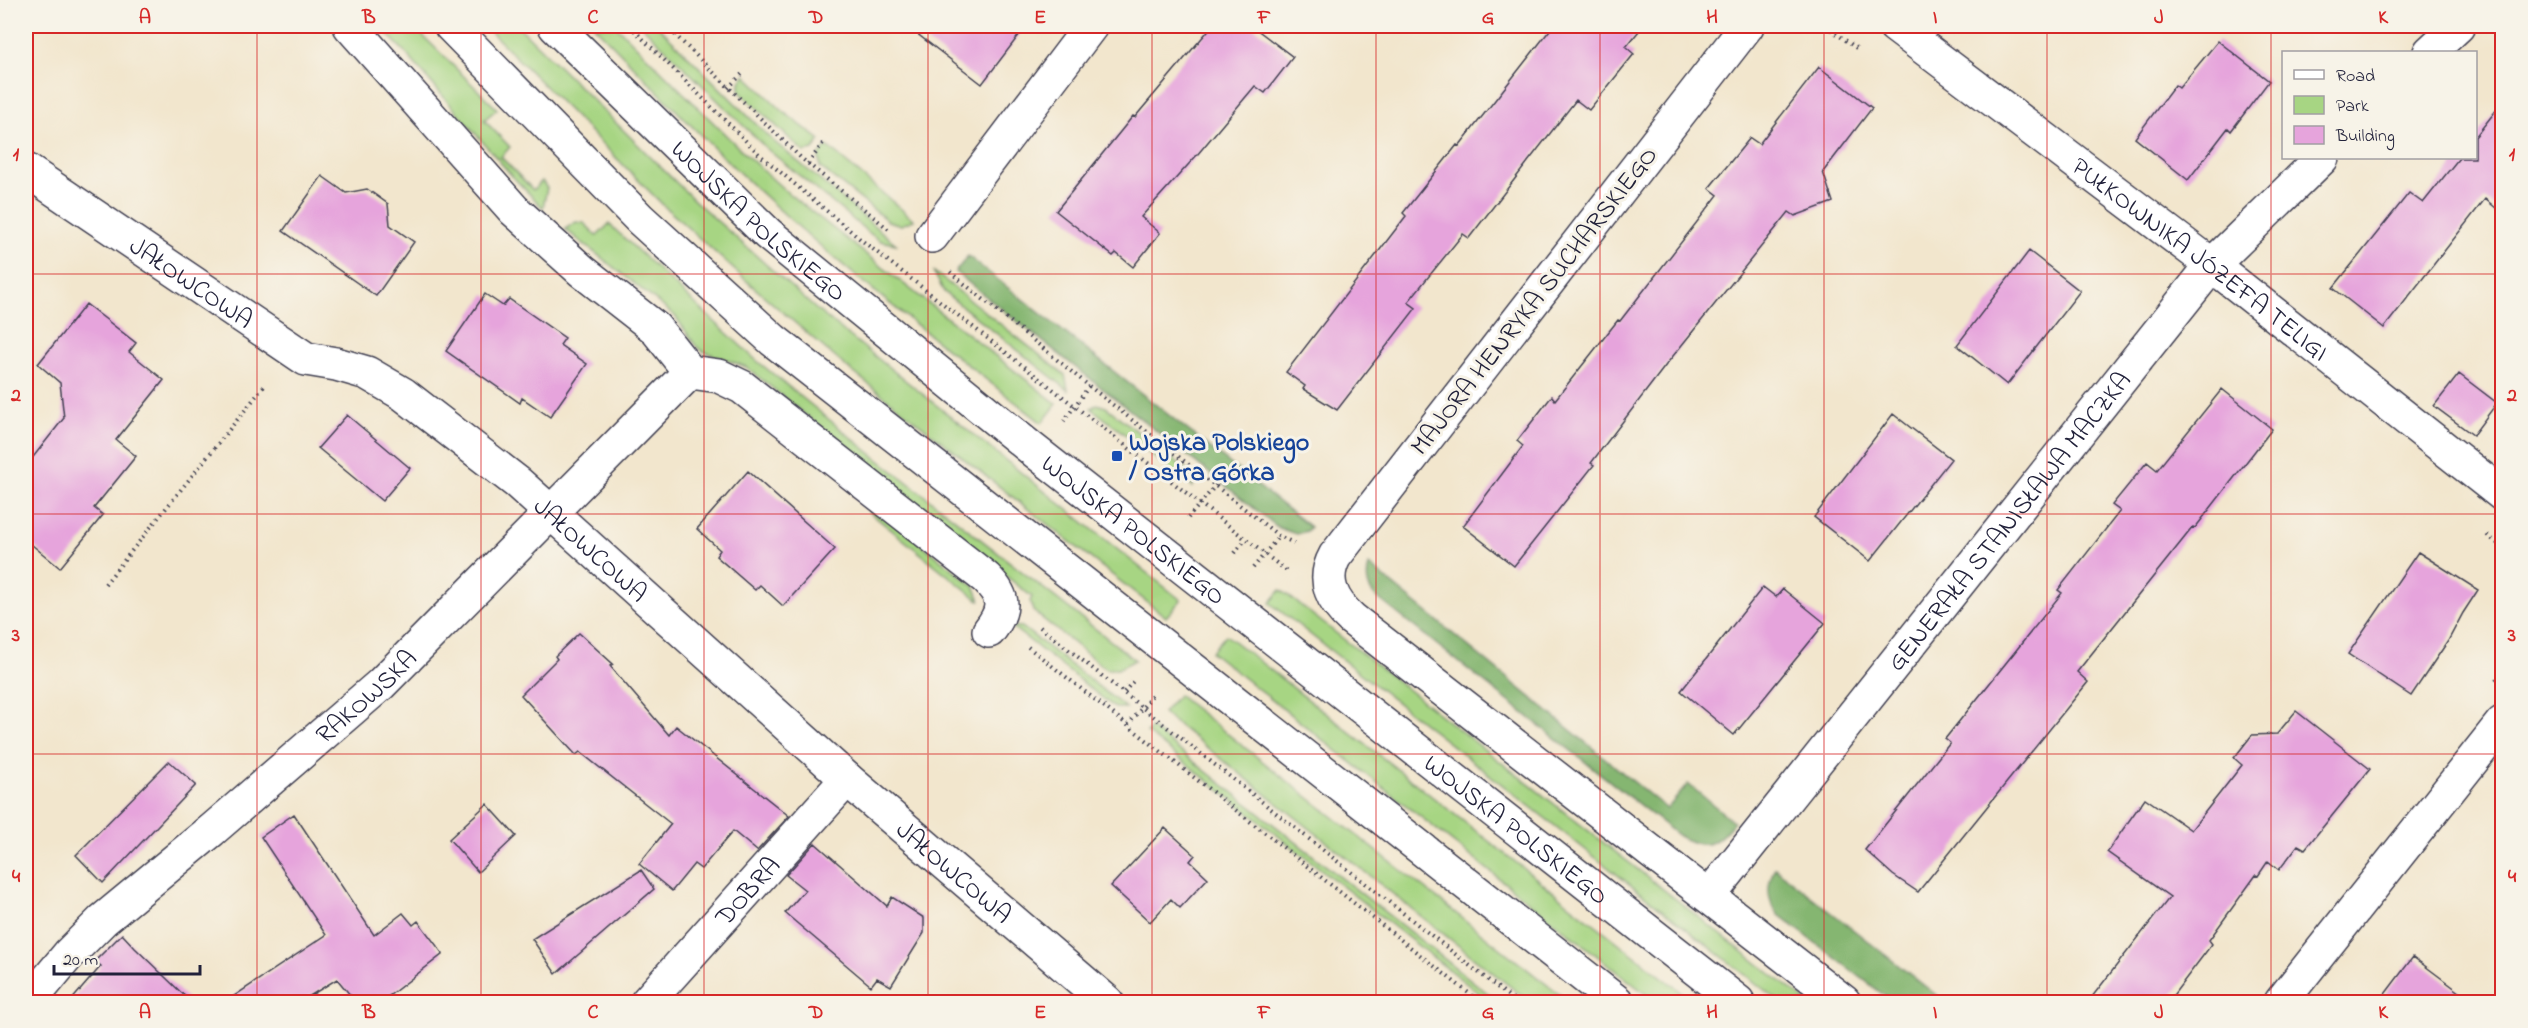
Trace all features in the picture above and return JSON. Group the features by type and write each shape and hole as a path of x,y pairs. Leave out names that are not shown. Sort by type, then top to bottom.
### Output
{"street":[{"path":"350,26 514,210 582,271 655,328 690,372 719,376 742,387 986,578 999,594 995,617"},
{"path":"451,26 640,219 772,340 1617,1002"},
{"name":"WOJSKA POLSKIEGO","path":"555,26 768,234 1049,463 1738,1002"},
{"path":"932,236 1091,26"},
{"name":"MAJORA HENRYKA SUCHARSKIEGO","path":"1329,578 1329,571 1335,556 1746,26"},
{"name":"PUŁKOWNIKA JÓZEFA TELIGI","path":"1895,26 2212,264 2502,494"},
{"path":"2431,51 2458,26"},
{"name":"GENERAŁA STANISŁAWA MACZKA","path":"1709,897 2212,264 2321,159"},
{"name":"JAŁOWCOWA","path":"26,170 306,359 336,364 367,373 403,394 518,483 847,779 1107,1002"},
{"name":"RAKOWSKA","path":"29,1002 69,954 103,920 212,830 381,684 690,372"},
{"path":"1329,578 1337,604 1352,619 1844,1002"},
{"path":"2281,1002 2502,723"},
{"name":"DOBRA","path":"646,1002 847,779"}],"path":[{"path":"630,26 760,155 864,243 1075,405 1283,570 1300,577 1329,578"},
{"path":"666,26 808,164 887,229 898,232"},
{"path":"675,35 685,26"},
{"path":"1826,26 1863,53"},
{"path":"728,88 743,73"},
{"path":"808,164 823,143"},
{"path":"947,266 951,275 1279,536 1288,542 1302,543"},
{"path":"105,584 293,350"},
{"path":"1062,424 1089,386"},
{"path":"1186,521 1216,485"},
{"path":"2484,533 2502,547"},
{"path":"1245,566 1251,571 1279,536"},
{"path":"1232,556 1238,561"},
{"path":"995,617 1023,614 1516,1002"},
{"path":"1156,690 1128,725 1480,1002"}],"green space":[{"path":"379,26 413,26 497,109 484,120 510,147 501,157 533,190 542,181 547,188 543,208 513,177 403,50"},
{"path":"485,26 518,26 695,201 817,310 1181,600 1166,617 844,365 665,207"},
{"path":"594,26 616,26 744,153 788,193 1057,404 1042,423 904,315 771,202 725,159"},
{"path":"642,26 658,26 771,139 896,244 880,241 767,149"},
{"path":"745,75 785,113 820,140 813,150 804,152 740,92 740,82"},
{"path":"827,146 914,220 901,225 888,221 820,167 819,156"},
{"path":"576,222 584,223 597,236 609,224 756,360 869,452 1135,660 1118,669 1106,669 1033,611 1030,601 1032,597 746,367 703,351 696,346 675,316 565,229"},
{"path":"968,256 1310,527 1307,531 1296,534 1279,528 955,272"},
{"path":"933,271 1065,375 1068,390 944,292"},
{"path":"1097,404 1106,407 1188,471 1193,480 1193,487 1091,408"},
{"path":"877,509 974,586 981,602 869,512"},
{"path":"1369,565 1667,809 1688,784 1734,822 1722,836 1710,843 1696,843 1679,836 1374,595 1367,581"},
{"path":"1281,590 1807,1002 1780,1002 1270,603"},
{"path":"1011,626 1022,627 1126,708 1115,708"},
{"path":"1226,635 1694,1002 1656,1002 1211,652"},
{"path":"1178,695 1569,1002 1530,1002 1163,713"},
{"path":"1151,728 1499,1002 1490,1002 1147,733"},
{"path":"1775,868 1945,1002 1893,1002 1779,915 1772,904 1769,892 1770,880"}],"building":[{"path":"907,26 1026,26 982,84"},
{"path":"1212,26 1252,26 1293,57 1265,93 1255,86 1141,217 1160,233 1133,267 1116,253 1113,256 1056,211 1133,116 1135,117"},
{"path":"1553,26 1643,26 1626,47 1634,54 1589,110 1576,100 1469,238 1463,234 1408,302 1416,308 1337,410 1303,389 1305,386 1286,372 1406,216 1403,213"},
{"path":"2218,41 2269,81 2231,131 2228,128 2188,180 2135,138 2175,85 2179,88"},
{"path":"1819,67 1872,108 1823,172 1833,202 1795,216 1789,212 1669,361 1591,463 1594,465 1514,566 1463,526 1523,446 1517,441 1552,396 1555,400 1618,320 1620,321 1718,195 1709,188 1750,138 1759,144"},
{"path":"2502,103 2502,213 2485,199 2384,328 2333,288 2409,193 2423,203 2458,159 2477,159 2477,134"},
{"path":"322,176 346,193 367,189 388,204 390,225 414,242 376,296 283,231"},
{"path":"2029,251 2080,291 2007,385 1957,345"},
{"path":"485,294 503,306 509,299 565,338 560,345 587,364 550,417 522,398 520,403 446,351"},
{"path":"86,304 136,343 129,352 164,380 116,440 136,456 94,508 103,515 60,568 26,540 26,466 64,418 60,383 38,364"},
{"path":"2459,374 2497,403 2473,435 2434,406"},
{"path":"2222,389 2272,429 2195,528 2193,527 2077,672 2088,682 1918,892 1893,875 1865,850 1950,743 1945,739 2062,593 2058,590 2120,511 2112,505 2147,462 2157,470"},
{"path":"1893,414 1951,459 1870,561 1814,517"},
{"path":"347,415 410,468 382,501 318,448"},
{"path":"748,471 835,549 783,606 760,585 755,590 716,556 720,550 697,529"},
{"path":"2418,552 2478,590 2448,641 2411,696 2348,654"},
{"path":"1763,587 1776,597 1783,589 1825,623 1734,735 1681,691"},
{"path":"579,633 613,664 610,666 669,735 676,726 789,816 757,851 733,831 701,869 694,864 672,891 639,864 671,824 580,752 576,755 521,695 557,659 555,656"},
{"path":"2296,711 2370,769 2305,849 2298,845 2279,870 2268,861 2209,940 2212,944 2168,1002 2088,1002 2170,897 2107,852 2145,798 2191,830 2242,765 2234,758 2252,735 2277,734"},
{"path":"169,761 196,785 103,883 76,855"},
{"path":"487,804 516,836 478,872 449,839"},
{"path":"294,814 374,935 403,913 413,925 418,921 443,954 381,1002 356,1002 337,979 300,1002 225,1002 326,935 261,837"},
{"path":"1165,828 1195,855 1190,861 1208,878 1180,908 1171,899 1150,922 1111,886"},
{"path":"815,843 887,906 892,897 924,918 924,933 891,986 877,978 871,986 785,913 805,890 786,875"},
{"path":"641,870 654,889 556,974 532,939"},
{"path":"122,934 191,1002 70,1002 101,966 95,961"},
{"path":"2413,957 2473,1002 2379,1002"}],"place":[{"name":"Wojska Polskiego / Ostra Górka","path":"1117,456"}]}
